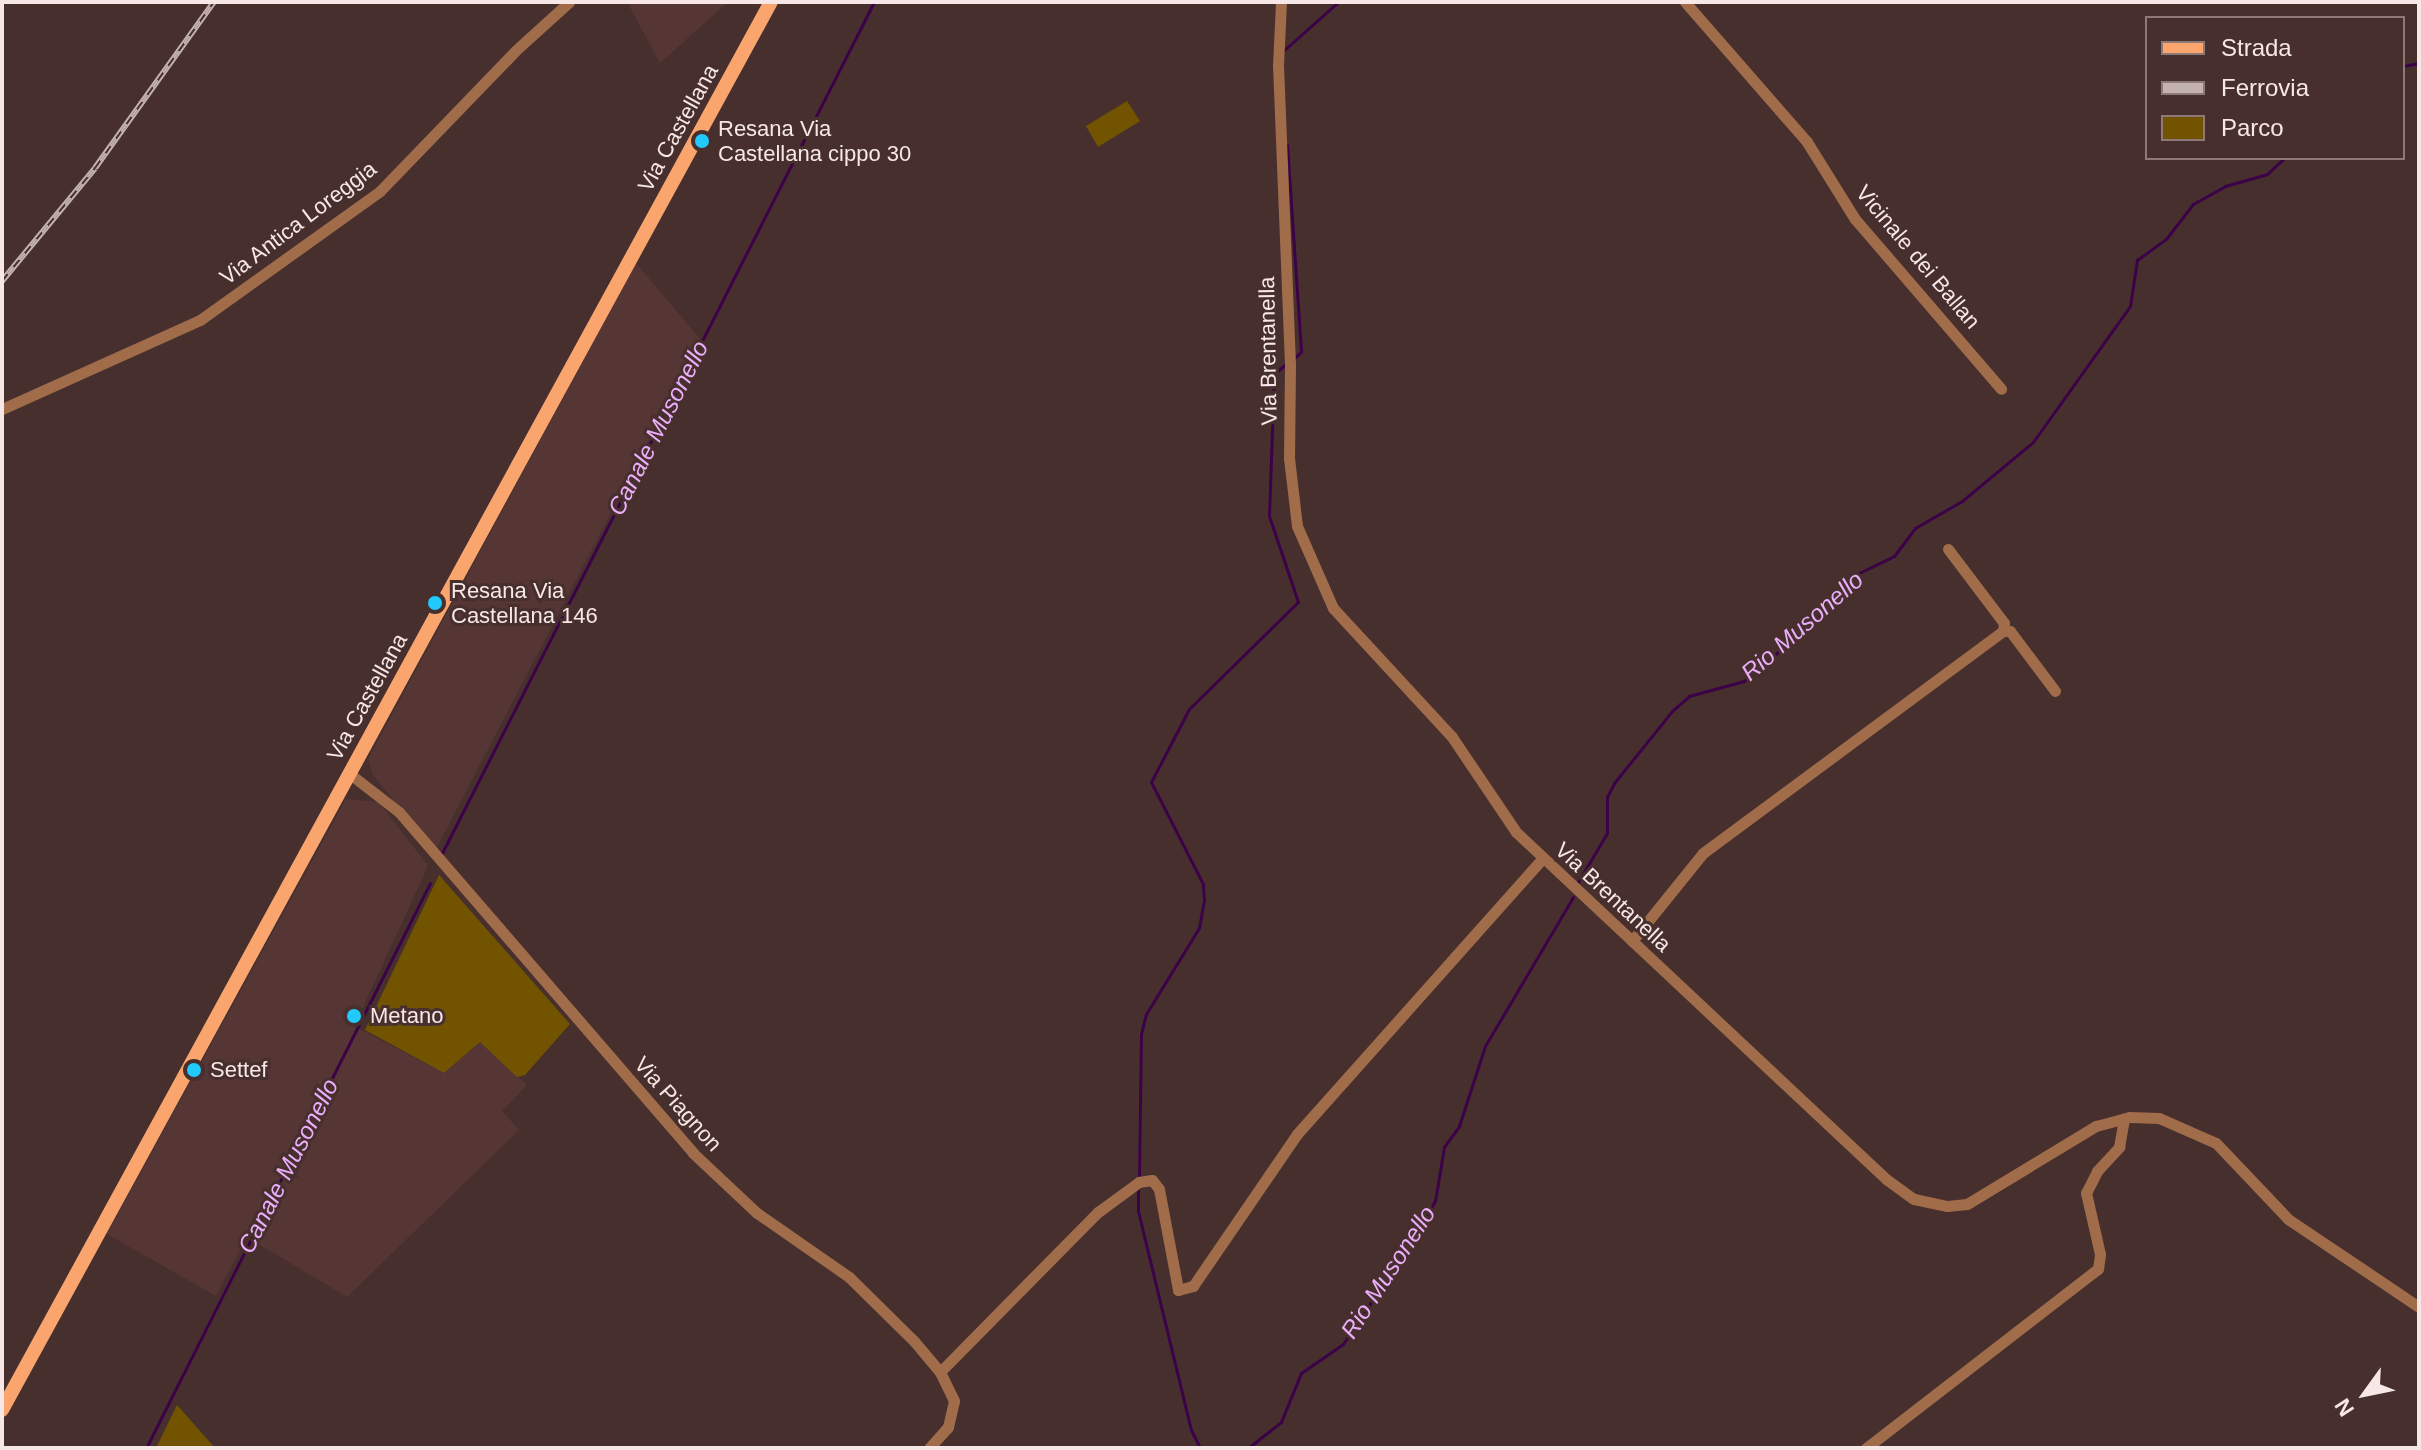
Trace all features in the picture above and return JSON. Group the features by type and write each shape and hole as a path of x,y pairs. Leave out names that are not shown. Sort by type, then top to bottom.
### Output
{"main road":[{"name":"Via Castellana","path":"2,1410 771,2"}],"street":[{"name":"Via Antica Loreggia","path":"2,409 200,320 368,200 569,2"},
{"name":"Via Brentanella","path":"1281,2 1278,65 1290,365 1289,458 1300,536 1333,608 1452,737 1510,824 1542,859 1886,1179 1914,1199 1947,1206 1977,1200 2088,1130 2124,1118 2168,1120 2208,1138 2288,1219 2419,1307"},
{"name":"Vicinale dei Ballan","path":"1685,2 1807,142 1855,219 2001,389"},
{"path":"1948,549 2004,623 2003,631"},
{"path":"1632,941 1703,853 2003,631 2010,631 2055,691"},
{"name":"Via Piagnon","path":"350,774 399,812 693,1153 757,1213 876,1301 940,1372 954,1401 954,1415 929,1448"},
{"path":"940,1372 1098,1212 1139,1182 1152,1180 1159,1189 1178,1290 1193,1286 1297,1134 1542,859"},
{"path":"1866,1448 2098,1269 2100,1254 2086,1193 2097,1171 2119,1147 2124,1118"}],"shaded area":[{"path":"627,2 728,2 660,63"},
{"path":"636,263 701,340 435,851 373,775 368,759"},
{"path":"346,799 379,802 428,866 359,1016 350,1024 444,1073 480,1042 527,1085 502,1111 519,1130 347,1297 247,1237 216,1296 107,1234"}],"green space":[{"path":"1127,101 1140,121 1098,147 1086,126"},
{"path":"439,875 570,1024 525,1075 517,1077 480,1042 444,1073 365,1030"},
{"path":"177,1405 215,1448 156,1448"}],"waterway":[{"name":"Canale Musonello","path":"442,853 874,2"},
{"path":"1283,51 1338,2"},
{"name":"Rio Musonello","path":"2405,66 2419,63"},
{"path":"1287,145 1301,352 1294,358"},
{"name":"Rio Musonello","path":"1578,882 1607,833 1607,797 1614,783 1672,711 1689,696 1744,681 1816,619 1857,574 1894,556 1915,528 1962,501 2033,442 2130,306 2137,260 2166,239 2193,204 2225,186 2267,174 2282,160"},
{"path":"1139,1177 1141,1034 1146,1014 1199,928 1204,900 1203,884 1151,782 1189,709 1298,602 1269,516 1274,374 1286,364"},
{"name":"Canale Musonello","path":"146,1448 430,883"},
{"name":"Rio Musonello","path":"1248,1448 1281,1422 1301,1373 1343,1344 1422,1226 1435,1201 1444,1147 1459,1126 1485,1046 1573,897"},
{"path":"1138,1188 1138,1211 1191,1430 1200,1448"}],"railway":[{"path":"2,281 95,168 214,2"}],"place":[{"name":"Resana Via Castellana cippo 30","path":"702,141"},
{"name":"Resana Via Castellana 146","path":"435,603"},
{"name":"Metano","path":"354,1016"},
{"name":"Settef","path":"194,1070"}]}
